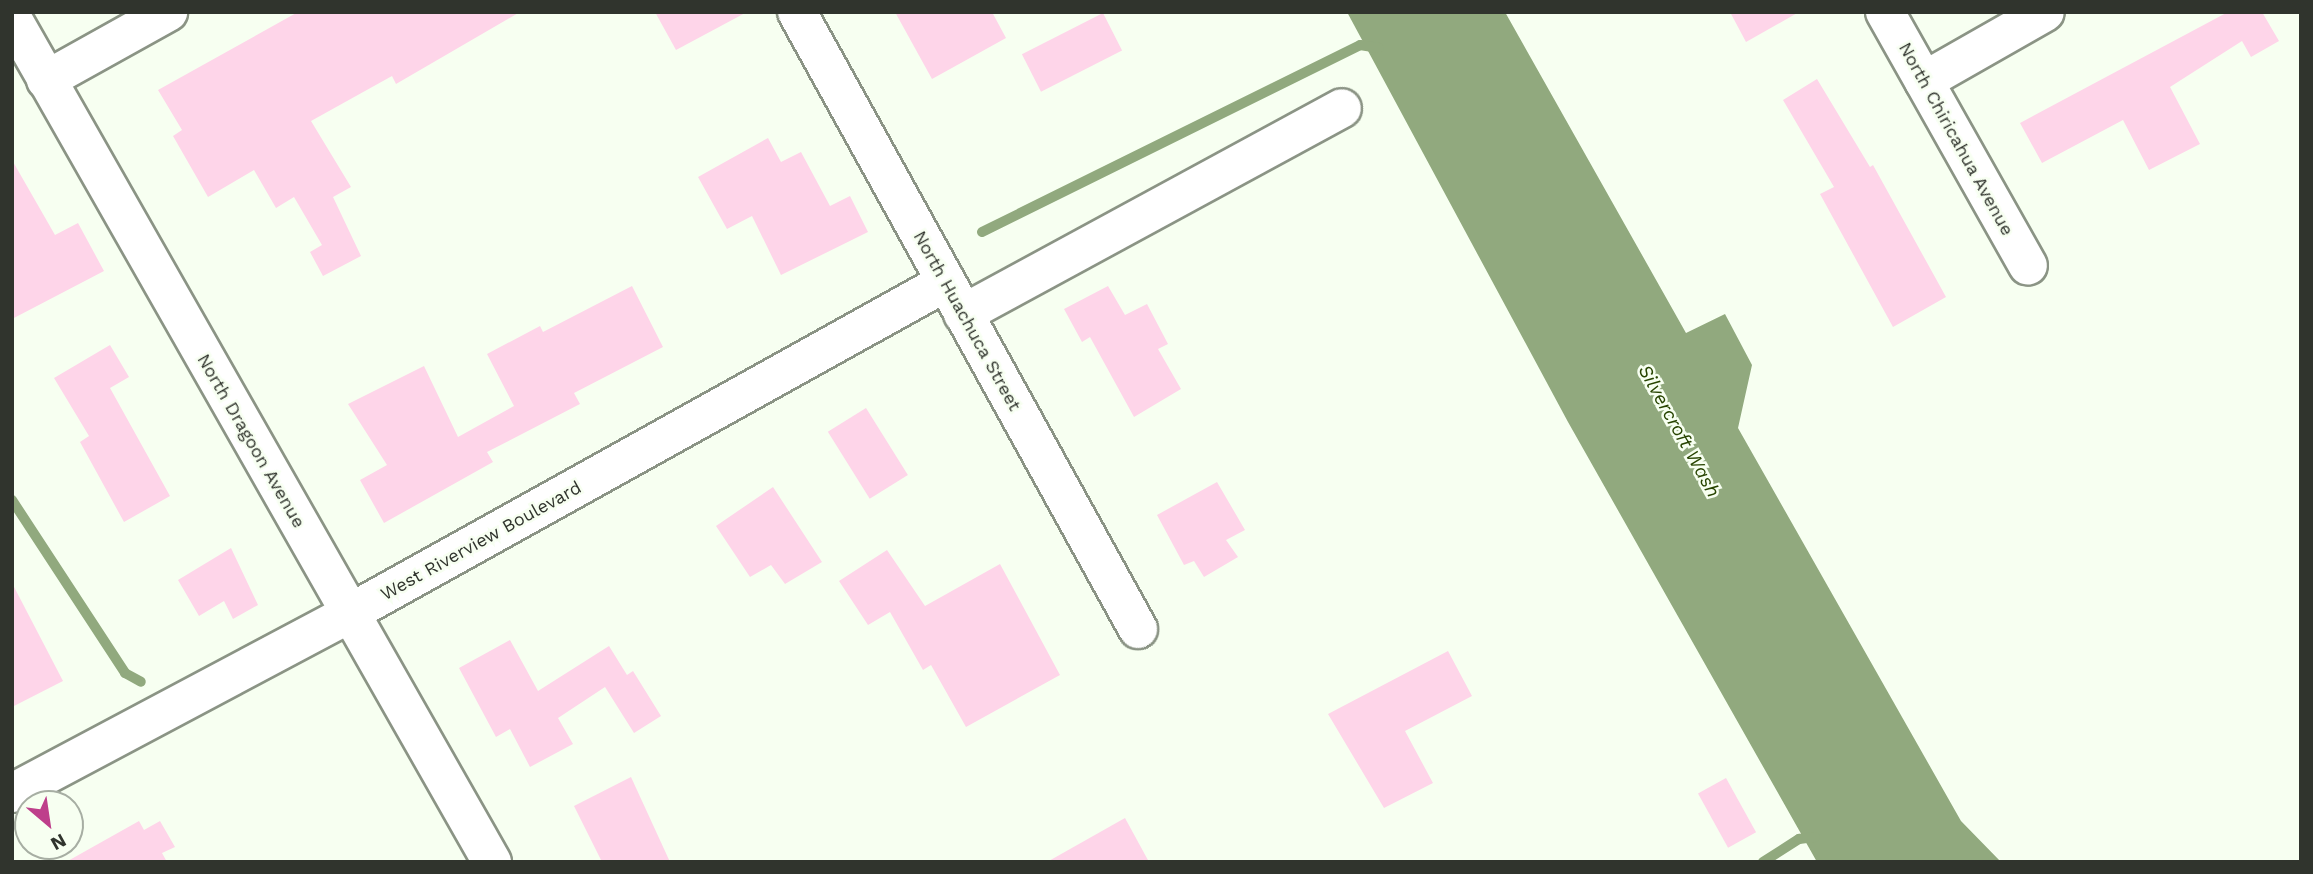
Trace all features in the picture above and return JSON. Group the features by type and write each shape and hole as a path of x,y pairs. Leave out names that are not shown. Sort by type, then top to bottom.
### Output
{"street":[{"path":"46,79 168,12"},
{"name":"North Huachuca Street","path":"797,12 1138,629"},
{"name":"North Chiricahua Avenue","path":"1885,12 2028,266"},
{"path":"1924,80 2045,12"},
{"name":"North Dragoon Avenue","path":"12,18 492,862"},
{"name":"West Riverview Boulevard","path":"12,793 350,613 955,298 1342,108"}],"water":[{"name":"Silvercroft Wash","path":"1347,12 1505,12 1686,333 1725,314 1752,365 1738,428 1961,821 2001,862 1817,862 1568,422"}],"building":[{"path":"298,12 520,12 396,84 392,76 311,121 351,187 333,197 361,256 323,276 310,252 322,245 294,197 276,208 254,170 208,197 173,136 182,130 158,90"},
{"path":"655,12 747,12 676,50"},
{"path":"895,12 992,12 1006,38 932,79"},
{"path":"1730,12 1799,12 1746,42"},
{"path":"2228,12 2262,12 2279,41 2251,57 2242,41 2170,87 2200,144 2149,170 2123,120 2042,163 2020,123"},
{"path":"1103,13 1122,50 1041,92 1022,54"},
{"path":"1817,79 1870,167 1873,165 1946,297 1893,327 1820,194 1834,187 1783,100"},
{"path":"768,138 781,162 801,152 830,206 850,196 868,232 781,275 752,216 727,229 698,177"},
{"path":"12,160 55,235 78,223 104,271 12,319"},
{"path":"632,286 663,347 574,393 580,404 487,452 493,462 384,523 360,480 387,465 348,404 424,366 458,437 514,406 487,354 540,326 543,332"},
{"path":"1108,286 1125,315 1147,304 1168,344 1158,349 1181,389 1134,417 1090,337 1082,342 1064,309"},
{"path":"110,345 129,377 110,388 170,496 124,522 80,442 89,436 54,378"},
{"path":"866,408 908,475 870,499 828,432"},
{"path":"1217,482 1245,530 1226,540 1238,557 1204,577 1194,561 1184,565 1157,515"},
{"path":"773,487 822,562 785,584 771,565 750,577 716,526"},
{"path":"231,548 258,605 233,619 224,601 199,616 178,580"},
{"path":"887,550 925,606 1000,564 1060,675 966,727 931,665 923,670 890,612 868,625 839,581"},
{"path":"12,583 63,681 12,707"},
{"path":"510,640 538,691 609,646 627,675 633,671 661,716 634,733 605,687 558,718 573,744 530,767 510,729 496,737 459,668"},
{"path":"1448,651 1472,696 1405,731 1433,783 1384,808 1328,714"},
{"path":"631,777 670,862 602,862 574,806"},
{"path":"1726,778 1756,832 1728,848 1698,794"},
{"path":"1125,818 1149,862 1047,862"},
{"path":"139,821 144,830 160,821 175,847 162,853 167,862 66,862 84,860 84,852"}],"waterway":[{"path":"982,232 1360,45 1379,48"},
{"path":"12,500 125,673 141,682"},
{"path":"1763,862 1799,839 1815,837"}]}
